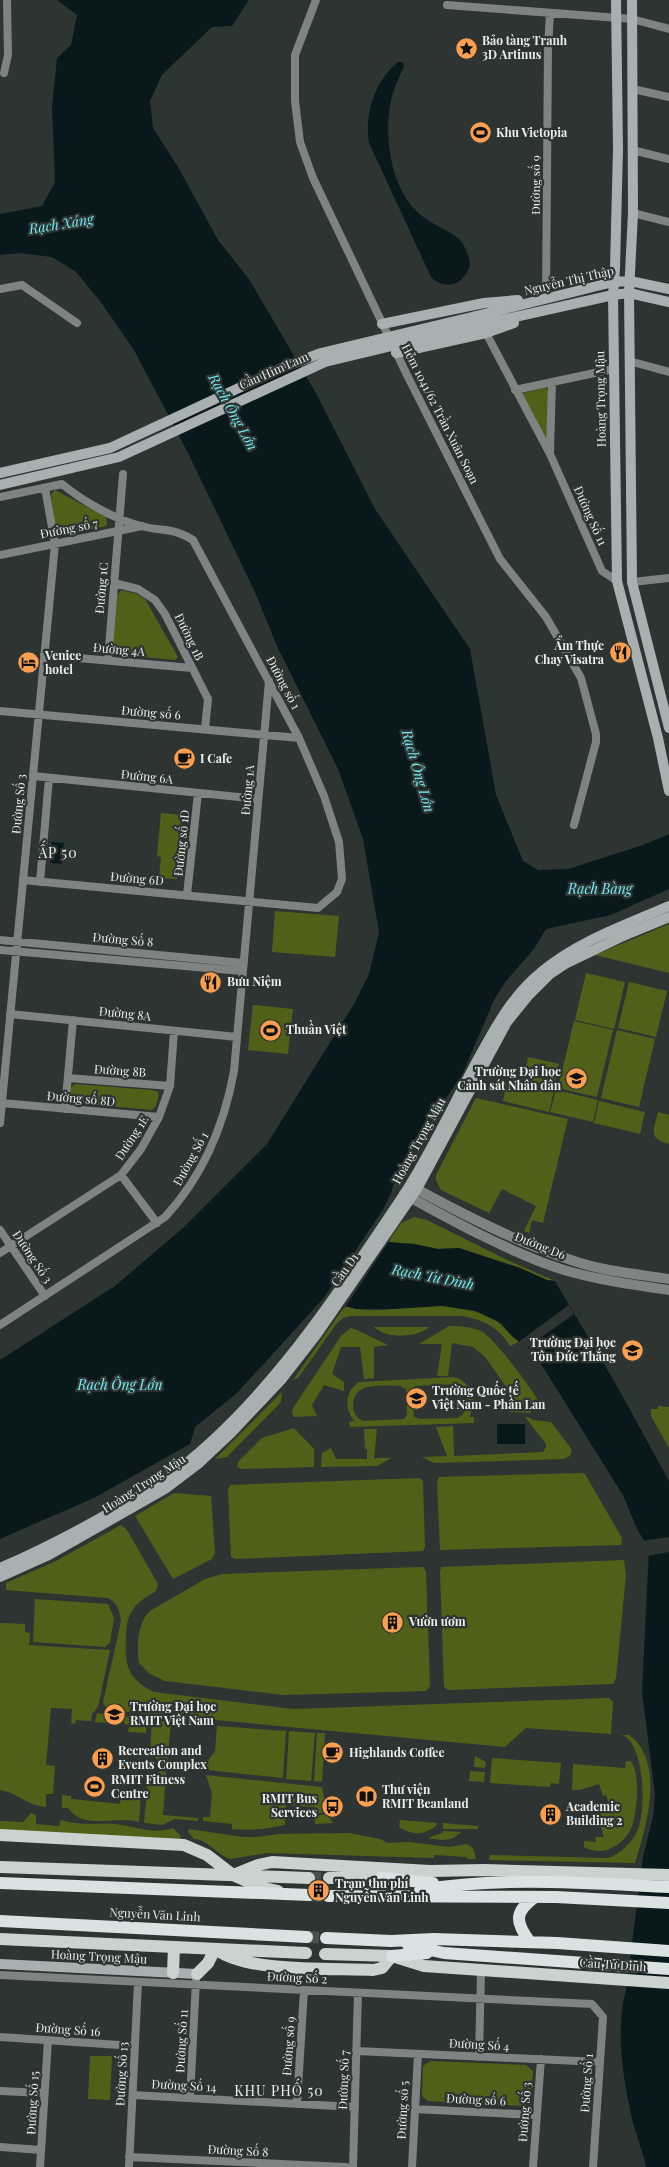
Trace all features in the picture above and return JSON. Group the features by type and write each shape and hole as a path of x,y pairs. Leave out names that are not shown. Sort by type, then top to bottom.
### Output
{"highway":[{"path":"384,1895 450,1884 558,1876 669,1887"},
{"path":"380,1878 450,1884"},
{"name":"Nguyễn Văn Linh","path":"1,1883 309,1896"},
{"path":"328,1896 535,1896 669,1903"},
{"path":"530,1942 521,1928 519,1916 524,1906 535,1896"},
{"name":"Nguyễn Văn Linh","path":"1,1921 307,1937"},
{"path":"326,1938 391,1941 434,1939 530,1942"},
{"path":"391,1941 444,1953"},
{"name":"Cầu Tư Dinh","path":"530,1942 669,1952"},
{"path":"392,1956 444,1953"},
{"name":"Cầu Tư Dinh","path":"444,1953 669,1968"}],"main road":[{"name":"Hoàng Trọng Mậu","path":"616,0 618,149 613,282 613,369 617,581 658,738 669,791"},
{"path":"632,0 633,213 629,293 632,582 669,728"},
{"path":"618,149 632,150"},
{"name":"Nguyễn Thị Thập","path":"481,325 546,298 613,282 630,281 669,289"},
{"name":"Nguyễn Thị Thập","path":"481,325 629,293 669,302"},
{"path":"382,324 484,303 546,298"},
{"name":"Cầu Him Lam","path":"0,484 119,457 325,362 395,350 481,325"},
{"name":"Cầu Him Lam","path":"0,473 110,448 284,367 321,353 481,325"},
{"path":"614,437 630,438"},
{"path":"617,581 632,582"},
{"name":"Hoàng Trọng Mậu","path":"391,1220 410,1191 491,1050 518,1008 538,986 565,964 669,906"},
{"name":"Hoàng Trọng Mậu","path":"619,933 669,917"},
{"name":"Cầu D1","path":"314,1331 391,1220"},
{"name":"Hoàng Trọng Mậu","path":"0,1577 49,1555 102,1527 166,1489 278,1378 314,1331"},
{"name":"Hoàng Trọng Mậu","path":"0,1568 44,1549 87,1526 195,1462"},
{"path":"0,1835 172,1843 193,1847 233,1875"},
{"path":"193,1847 201,1871 198,1875"},
{"name":"Nguyễn Văn Linh","path":"233,1875 258,1864 272,1862 558,1876"},
{"name":"Nguyễn Văn Linh","path":"2,1867 309,1878"},
{"name":"Nguyễn Văn Linh","path":"329,1878 412,1876 430,1871"},
{"name":"Nguyễn Văn Linh","path":"233,1875 260,1887 295,1895"},
{"path":"558,1876 669,1875"},
{"path":"1,1940 306,1953"},
{"path":"173,1973 174,1947"},
{"path":"215,1949 229,1958 257,1965 373,1970 382,1968 392,1956"},
{"path":"196,1979 208,1963 215,1949"},
{"path":"325,1954 392,1956 424,1966 481,1971"},
{"name":"Hoàng Trọng Mậu","path":"0,1964 173,1973 196,1979"},
{"name":"Cầu Tư Dinh","path":"481,1971 669,1983"}],"street":[{"path":"4,74 8,54 7,0"},
{"name":"Hẻm 1041/62 Trần Xuân Soạn","path":"316,0 295,55 295,100 300,142 313,178 382,324 500,559 546,617 581,678 596,734 596,742 574,825"},
{"path":"447,5 632,19 669,29"},
{"name":"Đường số 9","path":"546,298 550,13"},
{"path":"633,89 669,97"},
{"path":"632,150 669,159"},
{"path":"633,213 669,222"},
{"path":"0,289 22,285 77,324"},
{"name":"Đường Số 11","path":"481,325 550,454 602,571 617,581"},
{"path":"629,360 669,372"},
{"path":"515,390 613,369"},
{"name":"Đường Số 11","path":"550,454 552,382"},
{"name":"Đường 1C","path":"108,660 123,474"},
{"name":"Đường số 1","path":"45,488 62,484 75,495 119,518 142,526 179,531 194,540 299,738 324,796 338,842 342,879 337,892 318,908 249,901"},
{"path":"0,497 45,488"},
{"name":"Đường Số 3","path":"0,1123 55,544 45,488"},
{"name":"Đường số 7","path":"0,555 142,526"},
{"path":"632,582 669,578"},
{"name":"Đường 1B","path":"114,583 138,589 155,600 165,614 208,699 205,729"},
{"name":"Đường 4A","path":"44,655 192,668"},
{"name":"Đường 1A","path":"249,901 269,680"},
{"name":"Đường số 6","path":"0,711 299,738"},
{"name":"Đường 6A","path":"33,776 258,799"},
{"path":"40,882 50,778"},
{"name":"Đường số 1D","path":"187,896 198,793"},
{"name":"Đường Số 3","path":"28,830 45,832"},
{"name":"Đường 6D","path":"23,880 249,901"},
{"path":"243,963 249,901"},
{"name":"Đường Số 8","path":"0,940 243,963"},
{"name":"Đường Số 8","path":"0,950 242,971"},
{"name":"Đường Số 1","path":"0,1325 157,1222 181,1199 195,1179 220,1130 228,1104 234,1071 243,963"},
{"name":"Đường 8A","path":"10,1014 237,1037"},
{"path":"66,1109 73,1020"},
{"name":"Đường 1E","path":"0,1253 121,1174 141,1149 158,1117 170,1086 174,1031"},
{"name":"Đường 8B","path":"68,1078 170,1086"},
{"name":"Đường số 8D","path":"2,1103 158,1117"},
{"path":"121,1174 157,1222"},
{"name":"Đường D6","path":"410,1191 533,1246 572,1261 669,1279"},
{"name":"Đường D6","path":"410,1191 514,1250 565,1270 600,1279 669,1290"},
{"name":"Đường Số 3","path":"0,1230 45,1296"},
{"path":"600,1279 602,1268"},
{"path":"479,2057 481,1971"},
{"name":"Đường Số 2","path":"0,1976 138,1982 196,1979 304,1990 592,2004"},
{"name":"Đường Số 11","path":"190,2098 196,1979"},
{"name":"Đường Số 13","path":"129,2167 138,1982"},
{"name":"Đường số 9","path":"296,2104 304,1990"},
{"name":"Đường Số 7","path":"353,2167 358,1993"},
{"name":"Đường Số 1","path":"592,2004 603,2018 592,2167"},
{"name":"Đường Số 16","path":"0,2037 135,2046"},
{"name":"Đường Số 15","path":"40,2167 48,2040"},
{"name":"Đường Số 4","path":"356,2051 600,2062"},
{"name":"Đường số 5","path":"412,2167 418,2054"},
{"name":"Đường Số 3","path":"533,2167 541,2059"},
{"path":"0,2091 44,2093"},
{"name":"Đường Số 14","path":"132,2095 355,2107"},
{"name":"Đường số 6","path":"414,2109 536,2115"},
{"path":"0,2147 41,2150"},
{"name":"Đường Số 8","path":"130,2157 346,2167"}],"green space":[{"path":"545,388 549,391 548,439 546,439 521,396 523,393"},
{"path":"55,490 106,517 107,525 62,534 55,526 51,495"},
{"path":"121,590 137,594 145,599 178,657 175,660 113,653 116,598"},
{"path":"161,813 182,815 177,879 159,878 161,857 157,856"},
{"path":"275,911 339,916 335,957 272,952"},
{"path":"669,924 669,973 595,955"},
{"path":"586,973 625,982 614,1029 575,1020"},
{"path":"629,982 667,991 656,1037 618,1028"},
{"name":"Thuần Việt","path":"253,1005 293,1009 288,1054 248,1050"},
{"path":"574,1021 613,1030 597,1097 558,1088"},
{"path":"617,1030 655,1039 639,1107 601,1098"},
{"path":"528,1057 559,1064 554,1086 524,1079"},
{"path":"508,1079 554,1090 549,1112 503,1101"},
{"path":"76,1084 151,1090 157,1091 159,1094 156,1106 152,1110 75,1103 70,1101 71,1087"},
{"path":"556,1090 598,1100 593,1122 550,1112"},
{"path":"476,1098 568,1119 543,1223 532,1220 529,1233 524,1231 536,1206 502,1189 489,1213 441,1190 436,1180 436,1175"},
{"path":"599,1101 645,1112 640,1134 594,1123"},
{"path":"658,1112 669,1115 669,1144 662,1142 655,1136 654,1128"},
{"path":"414,1217 427,1220 505,1259 555,1281 547,1280 520,1268 459,1248 438,1249 414,1244 388,1242 401,1223"},
{"path":"423,1305 462,1308 494,1319 519,1342 510,1346 501,1334 490,1326 463,1316 351,1316 343,1318 337,1323 298,1378 293,1380 345,1306 362,1310"},
{"path":"449,1326 475,1329 483,1332 506,1356 542,1408 531,1410 531,1413 509,1412 517,1402 485,1357 473,1347 452,1343 448,1376 437,1376 442,1344 419,1344"},
{"path":"374,1327 429,1327 424,1331 401,1336 386,1334"},
{"path":"351,1328 388,1345 374,1347 374,1378 364,1379 360,1347 341,1347 332,1374 344,1382 344,1391 324,1385 312,1405 317,1416 294,1417 292,1414 293,1408 341,1336"},
{"path":"453,1377 460,1379 465,1382 472,1392 473,1405 469,1417 474,1417 474,1423 350,1427 349,1422 354,1421 347,1405 349,1395 354,1386 359,1382","holes":["460,1384 466,1393 468,1402 462,1415 457,1418 420,1419 414,1417 412,1391 415,1386","400,1386 406,1389 407,1415 404,1419 363,1421 356,1415 353,1406 354,1398 358,1392 370,1387"]},
{"path":"282,1392 281,1402 227,1457 215,1459"},
{"path":"658,1406 669,1407 669,1448 651,1416 651,1409 658,1409"},
{"path":"525,1417 532,1420 551,1422 572,1450 570,1456 563,1459 434,1463 422,1457 447,1456 436,1427 453,1426 454,1456 543,1452 546,1444"},
{"path":"294,1428 314,1449 314,1467 242,1469 237,1467 238,1462 262,1438"},
{"path":"364,1429 377,1429 374,1458 391,1458 377,1466 321,1467 322,1453 331,1448 336,1459 367,1459"},
{"path":"585,1474 622,1538 621,1545 440,1550 437,1482 439,1477"},
{"path":"420,1478 423,1481 425,1547 423,1551 236,1559 231,1557 228,1490 230,1485"},
{"path":"174,1493 211,1496 215,1553 212,1559 173,1579 135,1516"},
{"path":"121,1525 127,1530 158,1584 156,1591 140,1602 132,1611 128,1620 126,1634 126,1656 130,1670 138,1682 154,1692 293,1709 609,1698 613,1702 611,1734 526,1728 505,1747 107,1710 103,1702 121,1621 116,1604 107,1598 6,1590 6,1583 56,1561"},
{"path":"624,1560 626,1575 616,1678 613,1684 448,1690 444,1687 441,1567"},
{"path":"423,1567 426,1571 430,1686 426,1691 283,1695 165,1681 150,1674 139,1663 140,1628 146,1616 150,1611 205,1579 222,1574"},
{"path":"35,1599 108,1604 114,1618 110,1643 104,1647 33,1642"},
{"path":"0,1623 25,1624 25,1632 30,1633 29,1645 110,1650 98,1707 92,1714 91,1721 76,1720 75,1724 71,1723 72,1709 51,1708 46,1765 55,1766 53,1794 46,1794 46,1807 33,1804 0,1790"},
{"path":"97,1713 110,1715 110,1723 95,1722"},
{"path":"119,1716 147,1718 146,1733 128,1732 129,1725 124,1724 124,1721 116,1721"},
{"path":"152,1720 171,1721 167,1766 159,1765 157,1759 150,1754"},
{"path":"217,1726 286,1731 283,1778 206,1770 207,1762 215,1751"},
{"path":"289,1731 315,1733 311,1781 286,1779"},
{"path":"317,1733 325,1733 322,1782 314,1781"},
{"path":"622,1735 629,1735 640,1747 647,1761 650,1778 648,1814 635,1863 489,1860 490,1855 608,1858 626,1847 638,1829 641,1820 643,1793 642,1778 635,1751 630,1741"},
{"path":"475,1756 486,1762 485,1768 474,1767"},
{"path":"492,1758 561,1763 559,1784 551,1783 550,1787 490,1783"},
{"path":"626,1761 630,1761 633,1766 637,1782 635,1812 629,1833 612,1848 598,1851 584,1847 584,1841 596,1842 595,1837 604,1837 596,1811 610,1807 606,1795 603,1796 599,1784 580,1790 572,1790 573,1764 625,1768"},
{"path":"160,1771 166,1772 163,1815 198,1818 198,1821 175,1819 162,1825 144,1823 148,1780"},
{"path":"470,1771 485,1772 484,1782 469,1781"},
{"path":"206,1775 322,1787 327,1812 315,1814 315,1807 286,1805 285,1825 245,1830 232,1829 232,1824 203,1821 203,1817 210,1817 212,1793"},
{"path":"121,1794 141,1796 139,1822 86,1820 76,1816 68,1808 62,1808 62,1795 71,1796 71,1799 120,1804"},
{"path":"31,1813 36,1815 36,1824 59,1826 61,1820 82,1824 115,1824 158,1831 173,1828 181,1836 179,1839 0,1831 0,1821 23,1822"},
{"path":"327,1814 333,1823 315,1824 315,1816"},
{"path":"400,1820 437,1823 436,1826 426,1832 418,1833 409,1832 399,1827"},
{"path":"443,1823 478,1826 478,1829 443,1829"},
{"path":"189,1829 243,1837 279,1834 349,1833 380,1839 388,1843 409,1842 449,1847 467,1844 473,1848 476,1859 434,1855 434,1858 267,1853 231,1859 203,1842 194,1839 188,1832"},
{"path":"443,1831 461,1832 450,1839 428,1838"},
{"path":"90,2056 112,2056 110,2100 88,2099"},
{"path":"430,2061 526,2065 533,2071 531,2101 524,2106 428,2101 422,2096 423,2066"}],"water":[{"name":"Rạch Ông Lớn","path":"57,0 249,0 232,26 212,27 162,75 150,101 153,128 178,167 218,240 249,279 317,395 375,509 470,649 496,795 523,861 538,870 568,869 643,845 669,834 669,889 611,915 546,929 534,949 506,981 494,1000 462,1075 398,1169 391,1193 376,1224 376,1241 414,1244 438,1249 459,1248 520,1268 547,1280 555,1281 617,1386 669,1481 669,2167 646,2167 629,2103 623,2071 621,2038 621,2022 643,1857 653,1817 655,1794 642,1692 649,1549 637,1529 624,1497 533,1351 513,1337 501,1323 475,1311 442,1306 356,1309 330,1299 321,1301 237,1393 195,1427 190,1444 94,1498 0,1539 0,1360 115,1286 184,1227 267,1144 354,1004 369,974 379,932 363,839 338,769 277,646 254,590 188,453 134,350 100,301 76,272 52,257 20,253 0,255 0,214 42,206 55,182 52,107 57,58 71,45 77,15"},
{"path":"398,62 402,62 404,66 392,95 388,120 392,165 397,180 412,206 430,222 453,234 464,245 470,265 464,277 454,284 443,284 431,277 369,143 368,121 373,99 383,78"},
{"path":"52,842 64,843 62,864 50,863"},
{"path":"497,1424 525,1424 525,1444 497,1444"}],"pier":[{"path":"382,1211 384,1212 378,1225 378,1238 390,1240 344,1309 330,1302 323,1303 313,1314"},
{"path":"569,1305 574,1314 525,1349 517,1343"},
{"path":"669,1537 669,1552 647,1556 647,1549 642,1541"}],"tunnel":[{"path":"309,1878 329,1878"},
{"path":"309,1895 328,1896"},
{"path":"307,1937 326,1938"}],"place":[{"name":"Bảo tàng Tranh 3D Artinus","path":"466,48"},
{"name":"Khu Vietopia","path":"480,133"},
{"name":"Ẩm Thực Chay Visatra","path":"620,653"},
{"name":"Venice hotel","path":"29,663"},
{"name":"I Cafe","path":"184,759"},
{"name":"Bưu Niệm","path":"211,982"},
{"name":"Thuần Việt","path":"270,1030"},
{"name":"Trường Đại học Cảnh sát Nhân dân","path":"577,1079"},
{"name":"Trường Đại học Tôn Đức Thắng","path":"632,1350"},
{"name":"Trường Quốc tế Việt Nam - Phần Lan","path":"416,1398"},
{"name":"Vườn ươm","path":"393,1622"},
{"name":"Trường Đại học RMIT Việt Nam","path":"114,1714"},
{"name":"Highlands Coffee","path":"333,1753"},
{"name":"Recreation and Events Complex","path":"102,1758"},
{"name":"RMIT Fitness Centre","path":"95,1787"},
{"name":"Thư viện RMIT Beanland","path":"366,1797"},
{"name":"RMIT Bus Services","path":"333,1806"},
{"name":"Academic Building 2","path":"550,1814"},
{"name":"Trạm thu phí Nguyễn Văn Linh","path":"319,1891"}],"district":[{"name":"ẤP 50","path":"58,853"},
{"name":"KHU PHỐ 50","path":"279,2091"}],"water label":[{"name":"Rạch Xáng","path":"61,224"},
{"name":"Rạch Bàng","path":"600,889"},
{"name":"Rạch Tư Dinh","path":"433,1277"}]}
